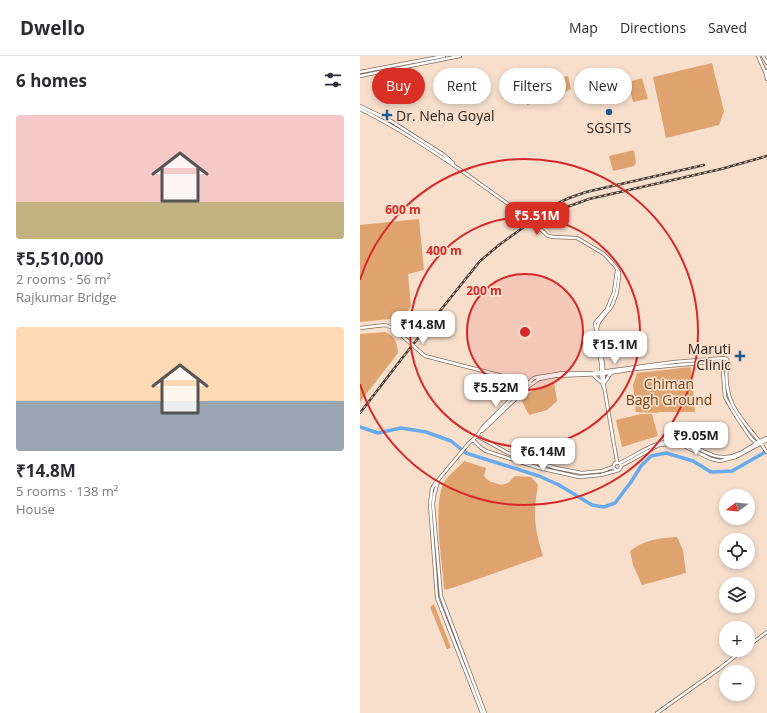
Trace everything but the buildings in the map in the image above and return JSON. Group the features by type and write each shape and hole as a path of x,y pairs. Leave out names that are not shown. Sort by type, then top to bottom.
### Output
{"main road":[{"path":"360,72 444,56"},
{"path":"360,76 460,56"},
{"path":"758,56 766,72 767,78"},
{"path":"360,106 391,121 414,137"},
{"path":"360,110 396,127 444,155 454,165 529,219 548,236 576,238 604,254 619,272 619,283 615,300 610,310 598,326 603,384 620,470 587,477 572,476 539,468 486,451 473,440"},
{"path":"360,328 385,325 393,328 425,356 531,383"},
{"path":"610,372 656,364 724,358"},
{"path":"724,358 722,362 725,397 734,413 767,452"},
{"path":"724,358 727,359 726,382 732,404 745,425 760,444"},
{"path":"482,713 437,598 430,504 432,489 438,480 453,461 481,431 485,429 531,383 539,379 555,376 727,362"},
{"path":"602,364 610,372"},
{"path":"592,374 598,370 602,364"},
{"path":"603,384 610,372"},
{"path":"592,374 603,384"},
{"path":"477,436 508,453 556,468 582,473 602,471 613,467 614,464 620,464 659,445 682,445 711,459 720,460 736,457 767,439"},
{"path":"613,467 616,470"},
{"path":"438,480 433,504 441,596 443,605 485,713"},
{"path":"755,641 767,632"},
{"path":"657,713 734,657"}],"green space":[{"path":"712,63 724,111 719,125 666,138 653,77"},
{"path":"566,76 568,76 571,89 566,91"},
{"path":"642,78 648,99 633,102 632,81"},
{"path":"634,150 636,163 634,166 613,171 609,156"},
{"path":"419,219 424,270 408,274 411,306 404,316 400,318 360,322 360,225"},
{"path":"385,332 391,335 395,340 398,353 360,402 360,334"},
{"name":"Chiman Bagh Ground","path":"691,367 695,412 636,412 633,385 637,373"},
{"path":"554,382 557,401 547,410 529,415 521,399 535,389"},
{"path":"641,414 652,414 658,436 622,447 616,420"},
{"path":"464,461 486,468 484,476 489,481 501,485 508,483 515,476 531,477 538,485 535,505 535,521 543,556 445,590 438,521 440,495 445,481"},
{"path":"677,537 683,550 686,573 642,585 633,565 630,551 641,544 652,540"},
{"path":"434,604 451,648 447,649 430,607"}],"waterway":[{"path":"360,427 378,433 401,428 426,432 451,441 466,453 539,476 559,485 592,505 604,507 615,503 641,466 651,456 666,453 693,461 711,472 732,471 767,451"}],"railway":[{"path":"360,413 480,261 528,224 550,213 589,199 721,169 767,156"},
{"path":"550,207 586,192 704,165"}],"place":[{"name":"SGSITS","path":"609,112"},
{"name":"Dr. Neha Goyal","path":"387,115"},
{"name":"Maruti Clinic","path":"740,356"}]}
